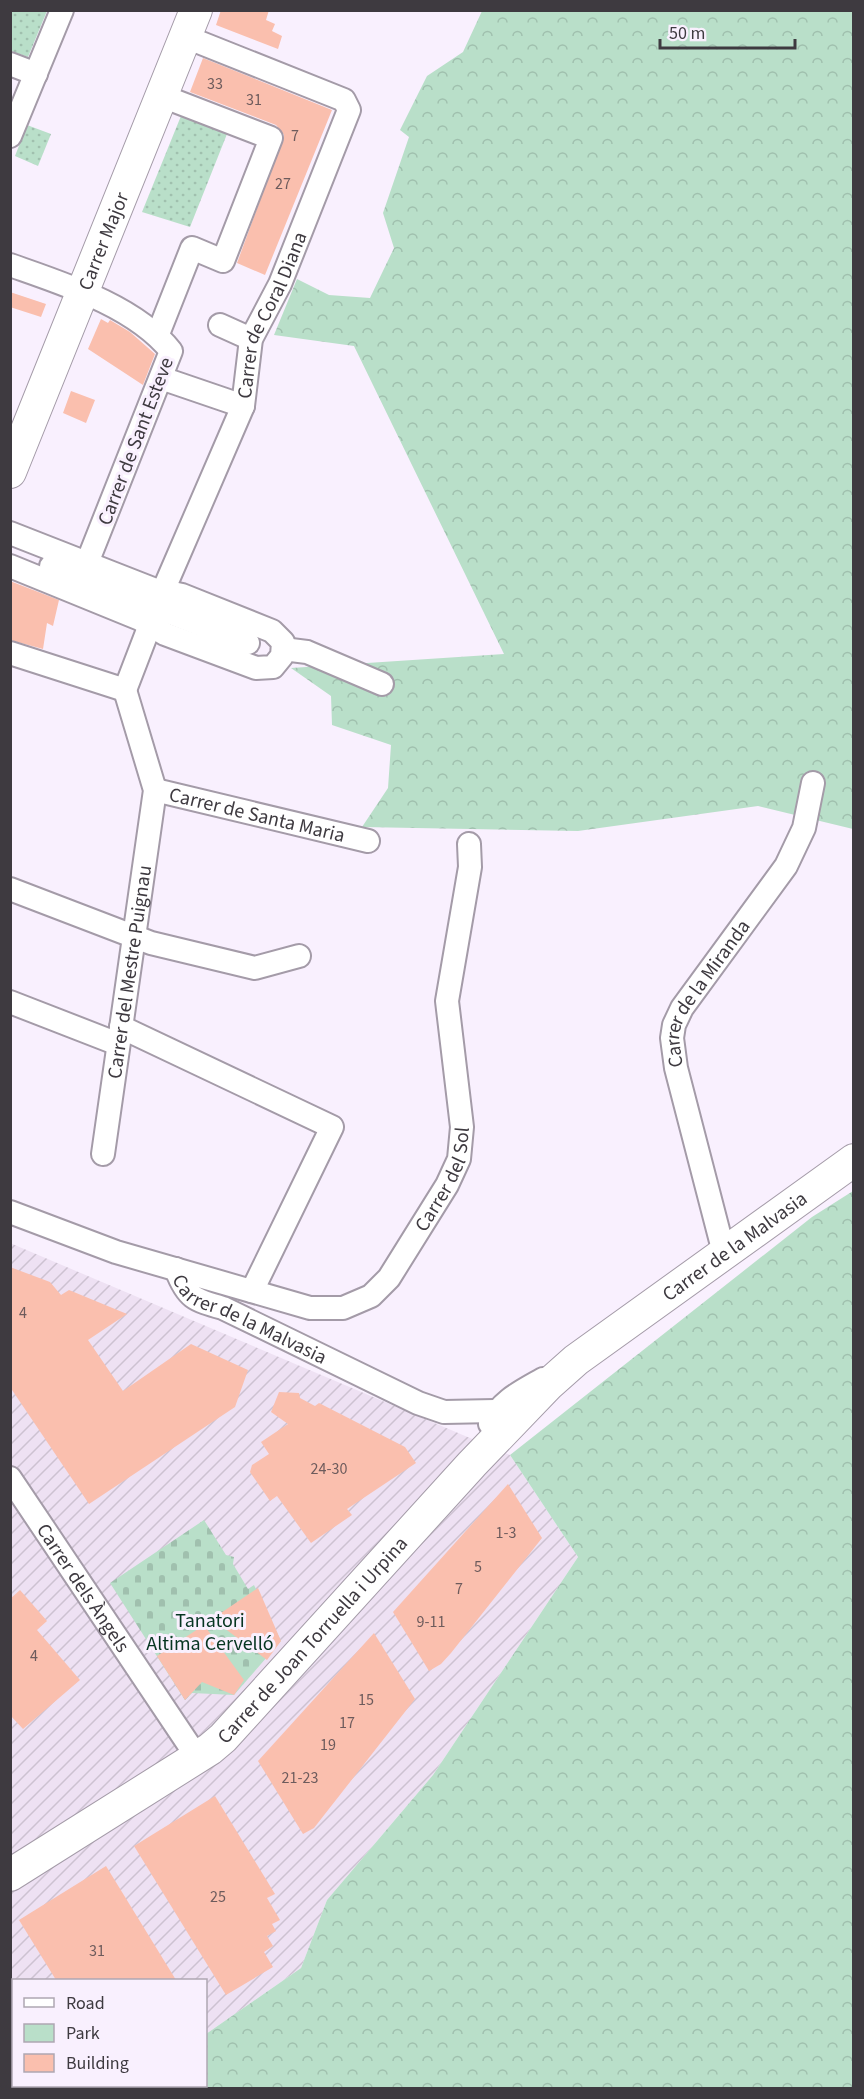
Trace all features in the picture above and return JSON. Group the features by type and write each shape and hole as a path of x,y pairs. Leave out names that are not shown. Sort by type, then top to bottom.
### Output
{"street":[{"path":"10,136 63,10"},
{"name":"Carrer Major","path":"10,472 191,24"},
{"name":"Carrer de Coral Diana","path":"125,690 243,406 251,339 280,284 348,110 348,104 344,100 191,24"},
{"path":"10,64 36,74"},
{"path":"158,334 192,248 224,261 271,138 162,96"},
{"name":"Carrer de Sant Esteve","path":"10,265 84,292 158,334 171,351 87,563"},
{"path":"220,325 251,339"},
{"path":"161,378 243,406"},
{"path":"10,532 87,563 159,609 165,634 256,668 273,667 282,656 280,638 272,631 182,595 159,609 10,566"},
{"path":"10,549 248,644"},
{"path":"283,649 307,652 382,684"},
{"path":"10,653 125,690"},
{"name":"Carrer de Santa Maria","path":"125,690 155,790 368,841"},
{"name":"Carrer de la Miranda","path":"724,1253 676,1068 672,1038 674,1025 709,968 786,866 804,828 813,783"},
{"name":"Carrer del Mestre Puignau","path":"103,1154 155,790"},
{"name":"Carrer del Sol","path":"176,1269 325,1310 344,1308 362,1302 388,1278 454,1172 459,1159 462,1127 447,1001 470,867 468,844"},
{"path":"10,889 135,937 255,968 299,956"},
{"path":"10,1002 120,1035 332,1127 252,1291"},
{"name":"Carrer de la Malvasia","path":"472,1464 495,1411 520,1392 576,1360 854,1160"},
{"name":"Carrer de la Malvasia","path":"10,1212 116,1252 176,1269 184,1290 191,1297 223,1308 418,1403 444,1412 495,1411"},
{"name":"Carrer de Joan Torruella i Urpina","path":"10,1875 197,1757 223,1738 472,1464 576,1360"},
{"name":"Carrer dels Àngels","path":"10,1478 197,1757"}],"shaded area":[{"path":"10,1243 510,1455 578,1557 433,1775 327,1900 301,1968 207,2033 207,1979 12,1979 12,2087 129,2087 11,2088"}],"green space":[{"path":"10,11 47,11 28,57 11,51"},
{"path":"482,11 853,11 853,829 758,806 578,831 362,827 388,788 391,745 332,725 331,696 291,668 504,654 354,346 274,335 297,279 329,295 370,298 394,248 383,213 409,137 400,130 427,76 463,52"},
{"path":"183,111 229,129 190,227 142,212"},
{"path":"27,125 51,134 38,166 15,156"},
{"path":"853,1191 853,2088 127,2088 207,2087 207,2033 301,1968 327,1900 433,1775 578,1557 510,1455 812,1217"},
{"name":"Tanatori Altima Cervelló","path":"204,1520 226,1555 234,1557 233,1564 248,1589 254,1585 281,1641 234,1695 192,1693 185,1700 110,1583"}],"building":[{"path":"221,10 269,10 266,20 275,24 272,31 282,36 278,49 216,25"},
{"path":"203,58 332,110 265,275 237,263 284,135 276,125 190,92"},
{"path":"10,292 46,304 41,317 10,307"},
{"path":"101,319 108,323 110,320 130,332 155,354 143,385 88,349"},
{"path":"71,391 95,400 86,423 63,413"},
{"path":"10,581 59,600 53,626 47,623 43,649 10,640"},
{"path":"10,1267 50,1282 61,1295 69,1290 127,1314 88,1340 123,1391 191,1344 248,1370 235,1407 89,1504 10,1387"},
{"path":"279,1392 299,1393 300,1398 315,1406 319,1403 405,1447 416,1463 347,1509 352,1515 311,1543 277,1496 270,1501 250,1472 252,1465 269,1454 261,1442 288,1424 271,1412"},
{"path":"508,1484 542,1538 451,1653 441,1664 429,1671 393,1612"},
{"path":"258,1588 281,1641 267,1660 212,1619"},
{"path":"20,1590 47,1621 37,1630 80,1680 23,1729 10,1715 10,1599"},
{"path":"204,1625 244,1680 234,1695 202,1682 185,1700 157,1656"},
{"path":"374,1633 415,1699 314,1828 303,1834 258,1761"},
{"path":"215,1796 275,1894 267,1898 280,1920 272,1924 276,1931 267,1936 273,1946 264,1952 273,1967 226,1995 134,1846"},
{"path":"106,1866 175,1979 55,1979 19,1920"}]}
